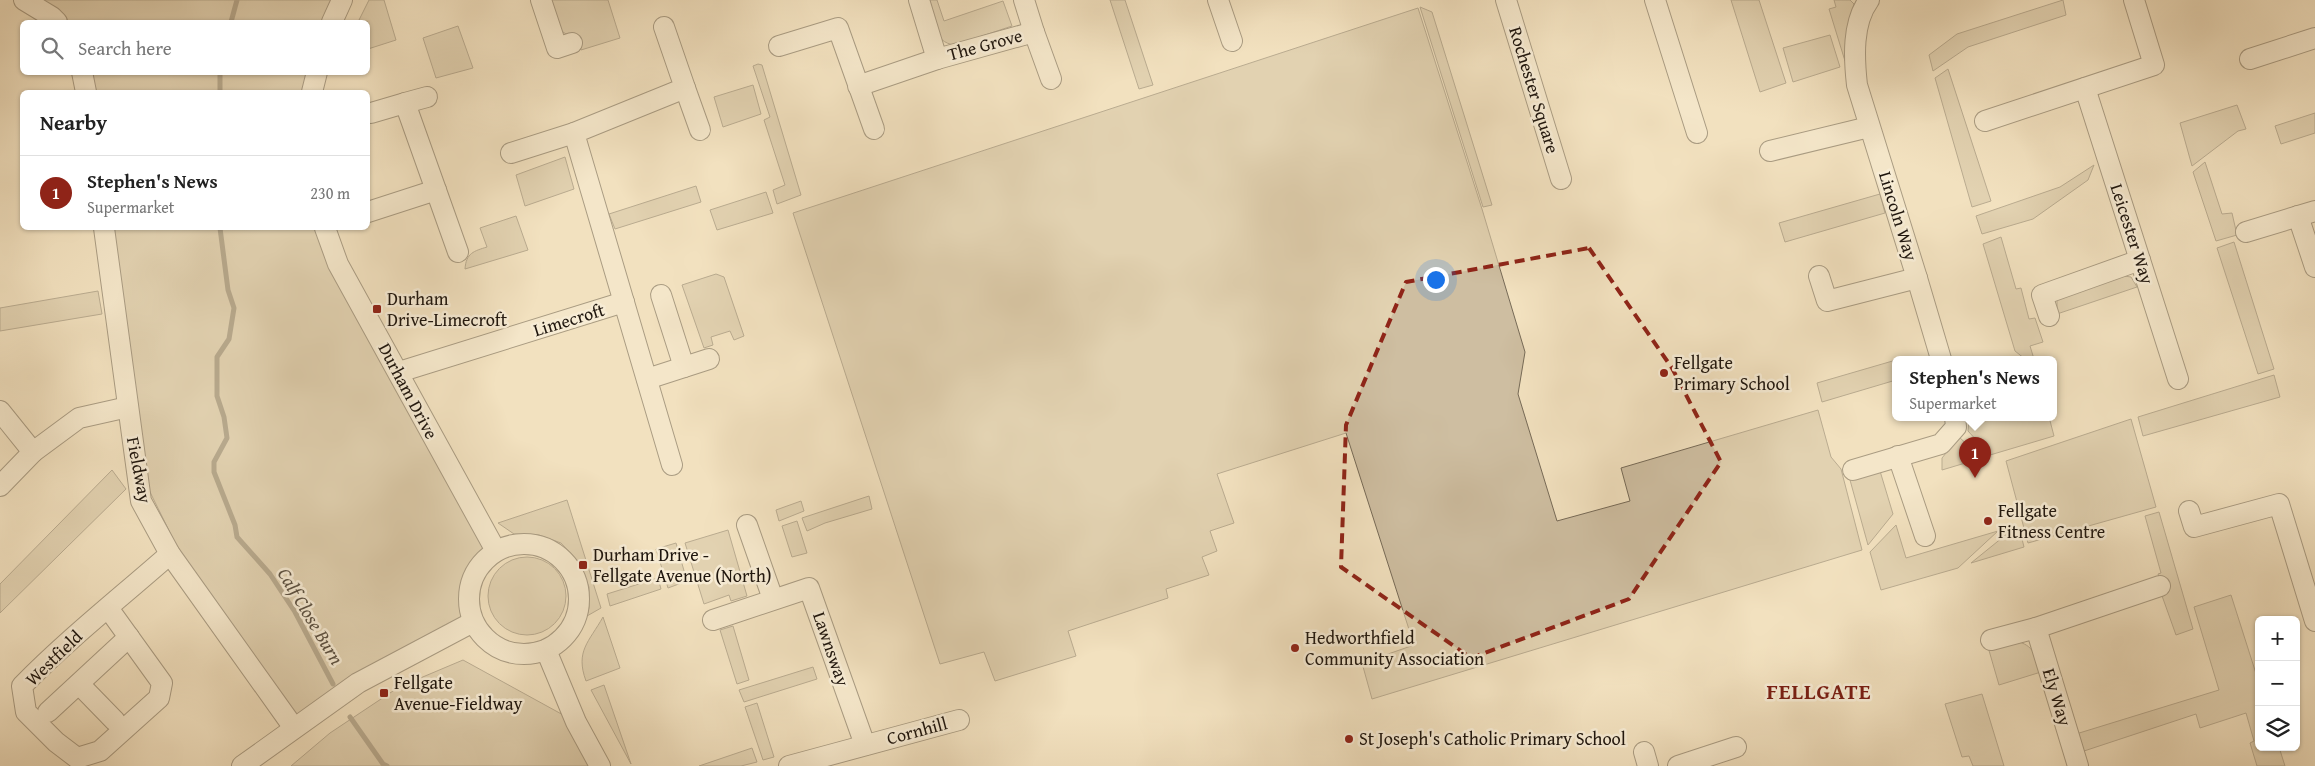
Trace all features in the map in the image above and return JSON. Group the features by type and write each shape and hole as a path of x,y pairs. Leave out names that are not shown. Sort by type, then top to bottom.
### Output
{"street":[{"path":"24,0 55,20"},
{"path":"333,20 342,0"},
{"path":"541,0 557,48 572,43"},
{"name":"The Grove","path":"918,0 937,59"},
{"name":"The Grove","path":"1024,0 1051,79"},
{"path":"1218,0 1232,41"},
{"name":"Rochester Square","path":"1506,0 1561,179"},
{"path":"1654,0 1697,132"},
{"name":"Lincoln Way","path":"1819,276 1827,301 1917,278 1857,85 1854,55 1862,9 1869,0"},
{"path":"1985,121 2154,65 2134,0"},
{"path":"664,27 700,130"},
{"path":"779,46 838,28 874,129"},
{"name":"The Grove","path":"858,86 937,59 1034,32"},
{"path":"2250,59 2315,38"},
{"path":"83,75 86,90"},
{"path":"312,90 316,75"},
{"path":"511,153 574,133 685,88"},
{"name":"Leicester Way","path":"2085,88 2178,379"},
{"path":"371,113 427,97"},
{"path":"405,103 458,252"},
{"path":"1770,151 1870,127"},
{"name":"Limecroft","path":"574,133 672,465"},
{"path":"370,211 436,190"},
{"path":"2246,232 2307,213 2315,267"},
{"name":"Fieldway","path":"104,230 141,501 170,554 294,728"},
{"name":"Durham Drive","path":"326,230 338,264 496,551"},
{"path":"2049,316 2042,295 2140,260"},
{"path":"1917,278 1940,356"},
{"path":"661,295 684,367"},
{"name":"Limecroft","path":"399,372 624,302"},
{"path":"647,378 709,359"},
{"path":"0,486 33,452 79,418 128,407"},
{"path":"3,421 33,452"},
{"path":"1853,470 1941,444 1956,427 1955,421"},
{"path":"1898,456 1925,536"},
{"path":"2189,511 2194,527 2279,504 2315,621"},
{"path":"747,525 773,599"},
{"path":"534,544 548,549 561,558 571,570 577,585 579,600 577,616 570,630 560,642 546,650 532,654 504,651 491,644 480,634 473,622 468,608 468,593 472,579 479,566 496,551 513,545 534,544"},
{"name":"Westfield","path":"108,608 162,682 160,698 100,751 77,758 56,742 26,712 22,686 108,608 170,554"},
{"path":"1991,640 2036,628 2160,586"},
{"name":"Lawnsway","path":"713,620 809,588 865,746"},
{"path":"242,766 358,683 473,622"},
{"name":"Ely Way","path":"2036,628 2078,766"},
{"name":"Westfield","path":"48,712 130,637"},
{"path":"546,650 576,722 600,766"},
{"name":"Westfield","path":"79,684 115,721"},
{"name":"Cornhill","path":"789,766 959,720"},
{"path":"1678,766 1736,746"}],"highlighted area":[{"path":"1589,248 1672,368 1721,462 1629,599 1471,658 1341,567 1346,425 1406,282"}],"shaded area":[{"path":"41,0 342,0 333,20 66,20 58,10"},
{"path":"369,0 384,0 396,40 370,48 370,20 359,20"},
{"path":"549,0 608,0 620,38 581,50 575,35 566,34 557,28"},
{"path":"926,0 937,0 944,21 1003,1 1012,26 955,45 948,43 937,35"},
{"path":"1110,0 1125,0 1153,85 1139,89"},
{"path":"1731,0 1759,0 1786,83 1760,92"},
{"path":"1834,0 1850,0 1854,4 1847,30 1845,61 1829,9 1836,7"},
{"path":"2063,0 2066,15 1968,47 1933,71 1929,55 1957,34"},
{"path":"1420,7 1432,12 1492,205 1483,207"},
{"path":"1418,8 1525,352 1518,394 1557,521 1630,501 1621,468 1818,410 1831,457 1841,469 1862,550 1372,699 1362,663 1414,645 1346,433 1217,474 1234,523 1210,531 1217,551 1202,557 1209,575 1166,589 1168,598 1068,631 1076,656 995,681 984,652 940,664 793,213"},
{"path":"458,26 473,68 436,78 423,38"},
{"path":"1830,35 1840,67 1793,82 1783,48"},
{"path":"762,65 801,195 777,204 773,190 785,185 764,120 770,117 753,66"},
{"path":"1948,69 1991,201 1972,207 1935,78"},
{"path":"91,75 316,75 313,90 94,90"},
{"path":"753,85 761,114 723,127 714,97"},
{"path":"2237,105 2246,129 2238,131 2192,166 2180,123"},
{"path":"2315,113 2315,133 2281,144 2275,126"},
{"path":"565,157 574,189 525,206 516,175"},
{"path":"2205,162 2222,214 2232,213 2237,235 2216,241 2193,172"},
{"path":"2094,165 2088,180 2033,219 1982,234 1976,216 2060,187"},
{"path":"696,186 701,202 615,229 609,214"},
{"path":"766,192 773,213 717,230 710,210"},
{"path":"1880,194 1885,213 1785,242 1779,223"},
{"path":"516,216 528,250 465,269 469,256 487,247 480,228"},
{"path":"112,230 326,230 496,551 480,567 471,582 469,600 473,622 294,728 189,571 149,490"},
{"path":"2001,237 2016,289 2021,288 2029,319 2035,318 2043,342 2030,346 2033,356 2021,356 2015,351 1983,244"},
{"path":"2234,242 2274,369 2258,374 2217,248"},
{"path":"716,274 724,277 744,336 734,340 730,331 711,337 713,345 704,348 682,285"},
{"path":"2117,275 2131,277 2137,287 2057,314 2057,298"},
{"path":"98,291 102,314 0,331 0,308"},
{"path":"1892,361 1892,381 1822,402 1817,383"},
{"path":"2274,375 2280,397 2143,436 2138,417"},
{"path":"2131,419 2156,507 2028,543 2006,461"},
{"path":"1969,421 2050,421 2054,436 1990,455 1968,431"},
{"path":"1959,437 1982,458 1942,470 1942,458"},
{"path":"112,470 126,489 0,613 0,584"},
{"path":"1880,471 1893,514 1868,545 1850,480"},
{"path":"869,496 872,509 825,523 807,531 802,518"},
{"path":"567,500 601,608 587,616 589,587 578,561 561,543 539,535 514,534 498,523"},
{"path":"801,501 804,511 779,521 776,510"},
{"path":"2159,512 2193,629 2176,635 2161,593 2164,592 2158,574 2161,573 2145,516"},
{"path":"797,521 807,553 792,557 782,526"},
{"path":"1896,525 1906,558 1998,531 1958,568 1881,590 1870,552"},
{"path":"2013,529 2020,531 2024,547 1971,563"},
{"path":"728,530 747,596 731,601 729,595 704,604 685,543"},
{"path":"676,543 687,581 668,588 656,549"},
{"path":"519,557 535,557 549,563 560,574 566,588 566,604 560,618 549,629 535,635 519,635 505,629 494,618 488,604 488,588 494,574 505,563"},
{"path":"658,578 661,589 610,606 607,594"},
{"path":"2231,595 2255,670 2255,751 2280,751 2285,766 2257,766 2250,743 2254,741 2246,713 2200,728 2196,714 2081,752 2076,734 2219,690 2194,607"},
{"path":"603,617 620,668 586,681 582,662 583,654 585,647"},
{"path":"733,626 749,680 737,684 720,630"},
{"path":"2011,640 2024,644 2032,650 2041,672 1999,685 1988,647"},
{"path":"463,660 576,722 600,766 291,766 330,733 399,687"},
{"path":"813,667 817,679 744,702 739,690"},
{"path":"604,685 631,764 591,690"},
{"path":"1982,694 2004,766 1973,766 1969,756 1962,757 1945,704"},
{"path":"757,703 774,757 763,760 745,707"},
{"path":"752,748 757,762 741,766 699,766"}],"waterway":[{"name":"Calf Close Burn","path":"232,20 237,0"},
{"name":"Calf Close Burn","path":"220,75 220,90"},
{"name":"Calf Close Burn","path":"220,230 228,290 234,308 229,339 217,357 217,396 224,417 227,438 214,462 214,472 235,525 237,537 270,574 295,612 333,684"},
{"name":"Calf Close Burn","path":"350,717 383,764 387,766"}],"place":[{"name":"Durham Drive-Limecroft","path":"377,309"},
{"name":"Fellgate Primary School","path":"1664,373"},
{"name":"Stephen's News","path":"1975,478"},
{"name":"Fellgate Fitness Centre","path":"1988,521"},
{"name":"Durham Drive - Fellgate Avenue (North)","path":"583,565"},
{"name":"Hedworthfield Community Association","path":"1295,648"},
{"name":"Fellgate Avenue-Fieldway","path":"384,693"},
{"name":"St Joseph's Catholic Primary School","path":"1349,739"}],"district":[{"name":"FELLGATE","path":"1819,691"}]}
